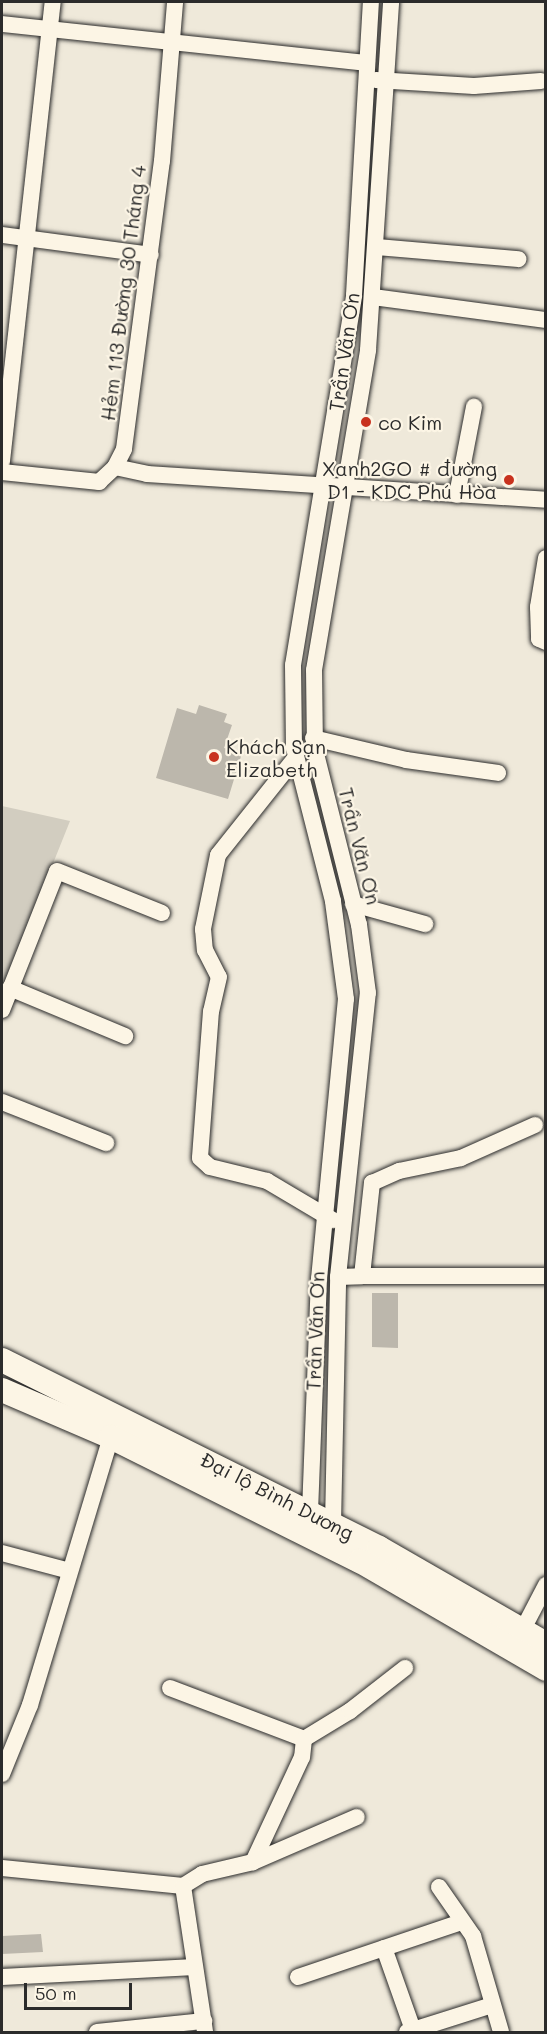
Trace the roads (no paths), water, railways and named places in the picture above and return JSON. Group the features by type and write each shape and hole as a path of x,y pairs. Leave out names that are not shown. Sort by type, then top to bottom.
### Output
{"highway":[{"name":"Đại lộ Bình Dương","path":"2,1360 333,1524 546,1644"},
{"name":"Đại lộ Bình Dương","path":"2,1390 111,1437 360,1561 546,1669"}],"street":[{"path":"2,461 53,2"},
{"name":"Hẻm 113 Đường 30 Tháng 4","path":"116,467 124,449 151,255 175,2"},
{"name":"Trần Văn Ơn","path":"310,1512 314,1346 325,1218 345,1040 345,967 296,757 293,665 325,488 354,295 371,2"},
{"name":"Trần Văn Ơn","path":"333,1524 338,1277 368,1017 363,946 313,738 315,655 345,489 373,297 391,2"},
{"path":"2,24 172,40 367,71 385,80 474,86 541,81"},
{"path":"2,235 151,255"},
{"path":"377,247 518,259"},
{"path":"373,297 546,320"},
{"path":"457,495 474,407"},
{"path":"2,472 99,482 116,467 147,474 325,488 546,500"},
{"path":"546,558 538,607 540,639 546,642"},
{"path":"313,738 406,760 498,773"},
{"path":"296,757 218,855 203,928 205,950 219,977 211,1011 200,1158 210,1167 267,1181 325,1218 343,1222"},
{"path":"2,1010 57,871 162,913"},
{"path":"353,904 425,924"},
{"path":"10,988 125,1036"},
{"path":"2,1102 106,1143"},
{"path":"362,1276 372,1183 399,1171 461,1158 535,1125"},
{"path":"338,1277 546,1276"},
{"path":"2,1774 30,1706 111,1437"},
{"path":"2,1552 70,1571"},
{"path":"522,1631 546,1585"},
{"path":"304,1740 350,1712 405,1668"},
{"path":"170,1688 294,1732 304,1740"},
{"path":"253,1862 302,1757 304,1740"},
{"path":"2,1868 183,1886 202,1874 253,1862 357,1817"},
{"path":"97,2032 205,2027 183,1886"},
{"path":"439,1887 480,1954 501,2032"},
{"path":"298,1977 461,1922"},
{"path":"384,1948 410,2032 492,2005"},
{"path":"2,1977 195,1968"}],"place":[{"name":"co Kim","path":"366,422"},
{"name":"Xanh2GO # đường D1 - KDC Phú Hòa","path":"509,480"},
{"name":"Khách Sạn Elizabeth","path":"214,757"}]}
